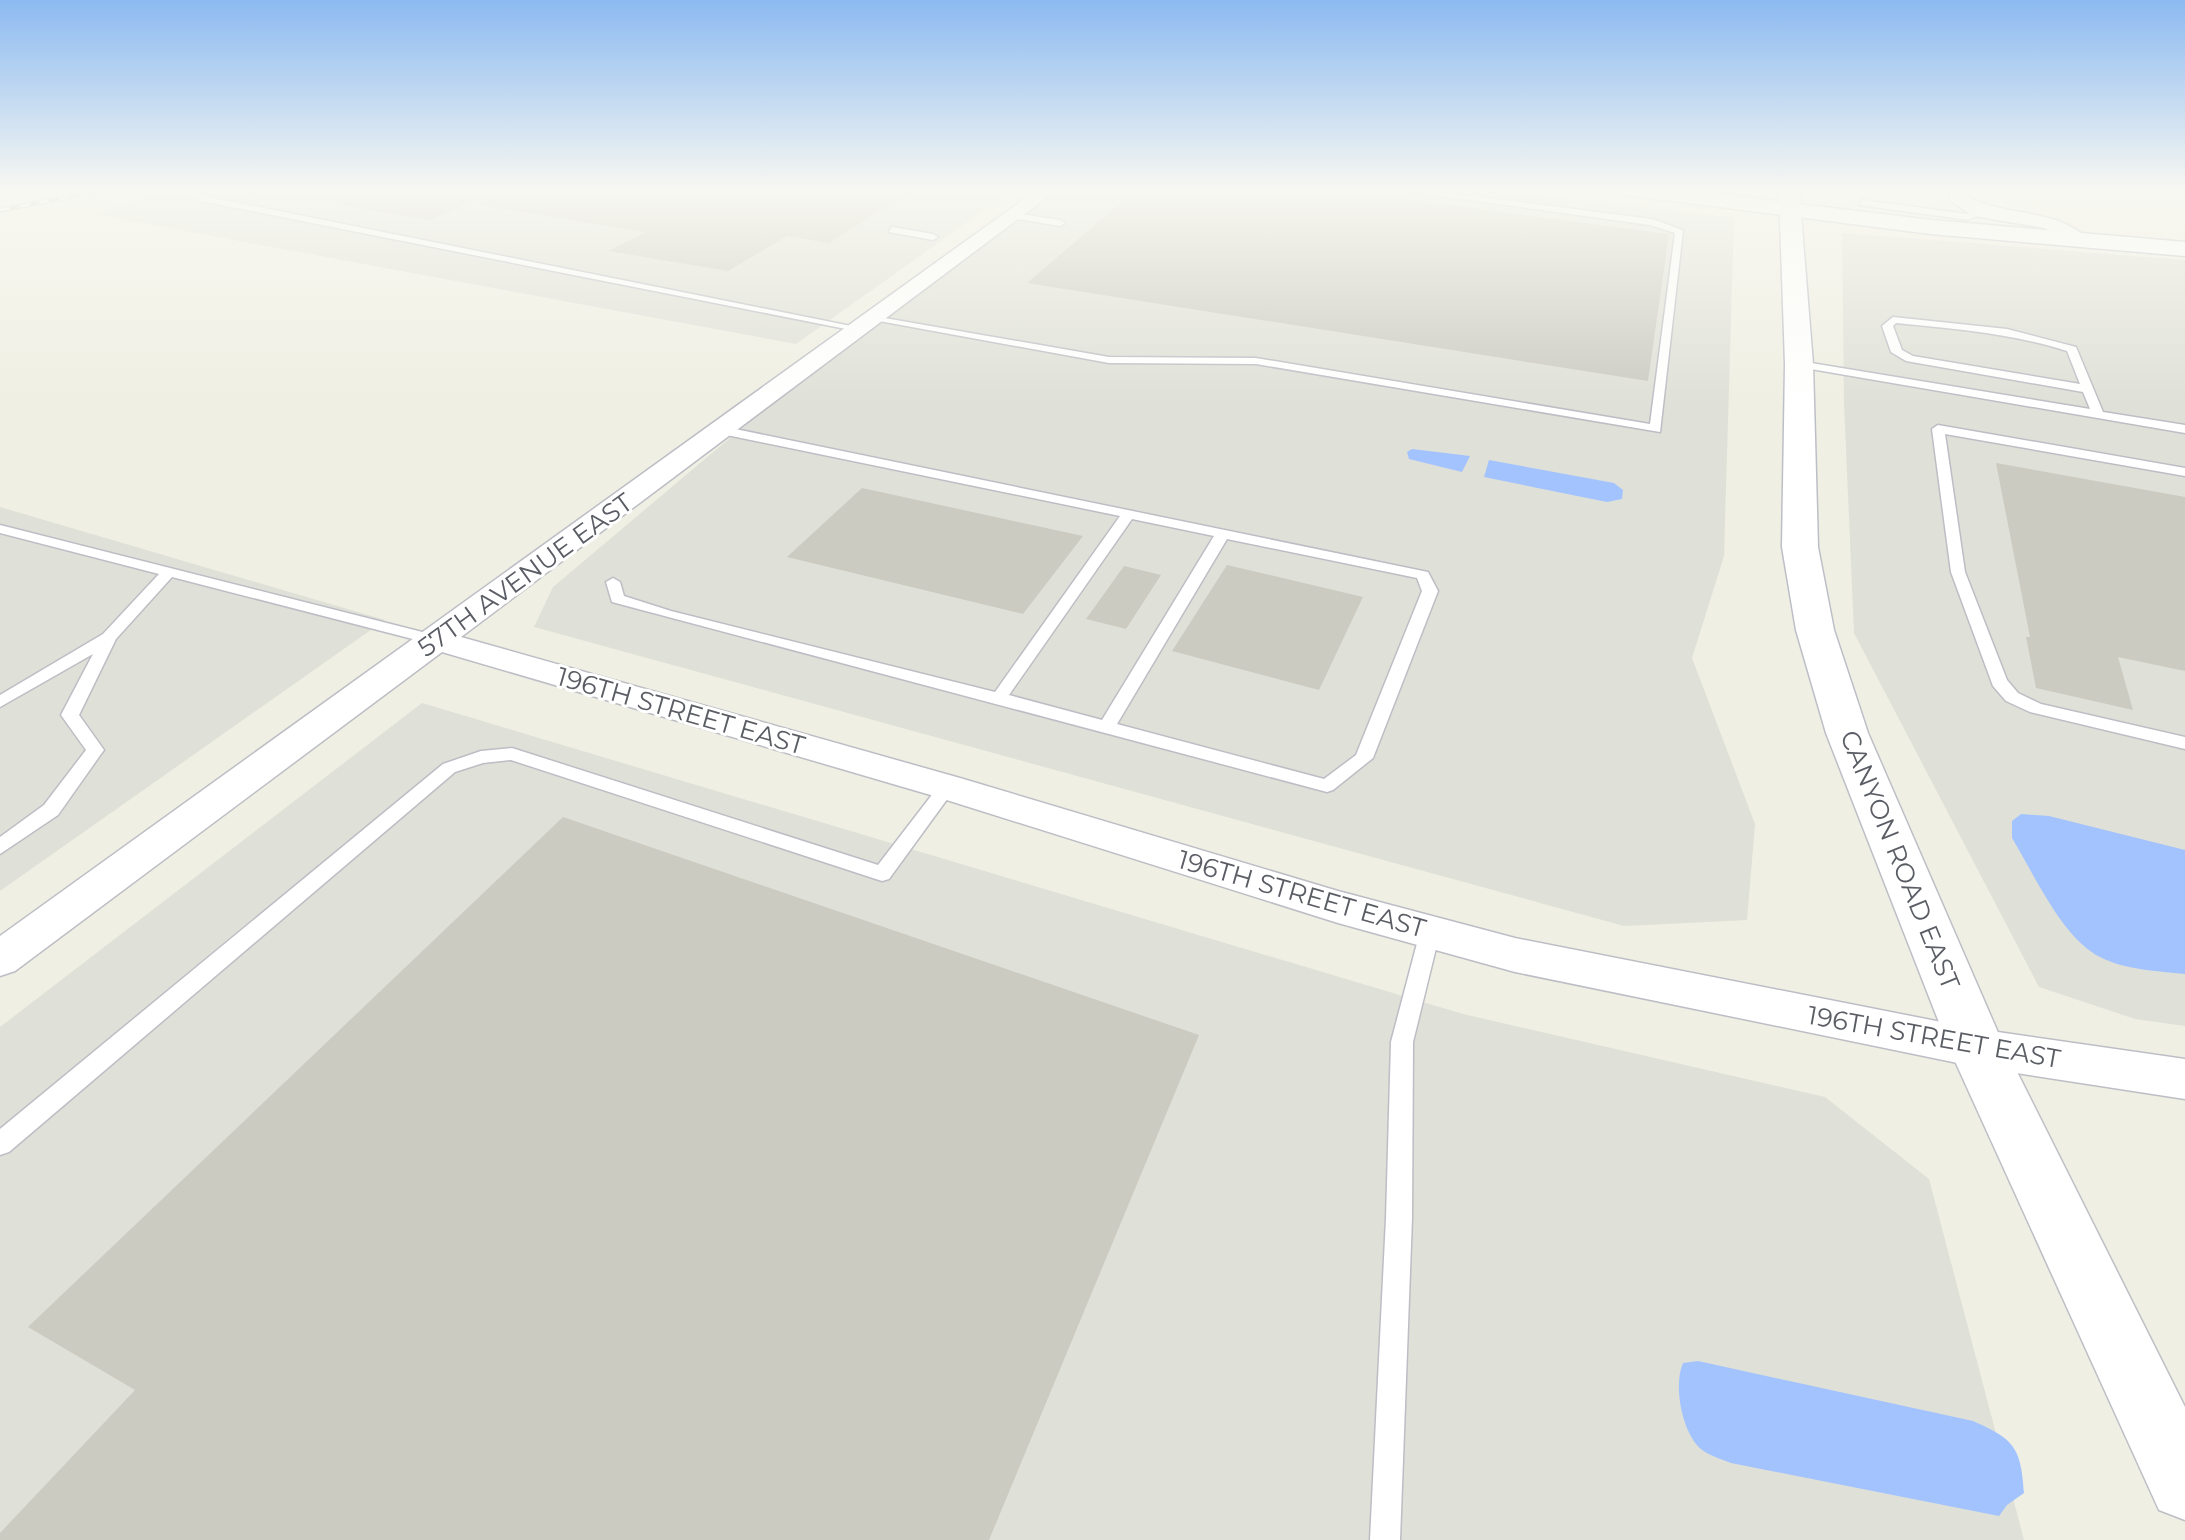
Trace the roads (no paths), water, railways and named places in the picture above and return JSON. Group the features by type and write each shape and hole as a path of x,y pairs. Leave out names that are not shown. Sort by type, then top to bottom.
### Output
{"main road":[{"name":"CANYON ROAD EAST","path":"1793,261 1799,364 1800,547 1815,630 1847,733 1977,1048 2185,1484"}],"street":[{"name":"57TH AVENUE EAST","path":"0,959 953,261"},
{"name":"196TH STREET EAST","path":"436,640 947,787 1338,907 1515,955 1977,1048 2185,1079"}],"lane":[{"path":"533,261 867,324 1109,360 1256,361 1656,429 1676,261"},
{"path":"2088,389 1910,359 1897,352 1887,326 1893,320 2046,339 2072,349 2088,389 2098,414"},
{"path":"1799,364 2185,429"},
{"path":"2185,472 1938,429 1958,572 1999,682 2012,697 2036,708 2185,743"},
{"path":"613,582 617,599 1327,786 1364,758 1430,591 1423,575 721,430"},
{"path":"999,698 1129,513"},
{"path":"0,529 436,640"},
{"path":"1106,727 1223,533"},
{"path":"0,847 51,810 95,750 70,715 109,637 169,572"},
{"path":"0,702 109,637"},
{"path":"0,1144 449,768 481,757 512,754 882,874 947,787"},
{"path":"1385,1540 1399,1218 1402,1042 1430,932"}],"water":[{"path":"1412,449 1470,456 1462,472 1409,459 1407,452"},
{"path":"1489,460 1614,483 1623,490 1622,499 1607,502 1484,477"},
{"path":"2021,814 2049,816 2185,850 2185,974 2120,965 2086,948 2050,904 2012,838 2012,821"},
{"path":"1698,1361 1973,1421 1998,1433 2013,1446 2021,1465 2024,1493 2007,1505 1999,1516 1731,1463 1715,1457 1694,1442 1681,1408 1679,1383 1683,1363"}]}
